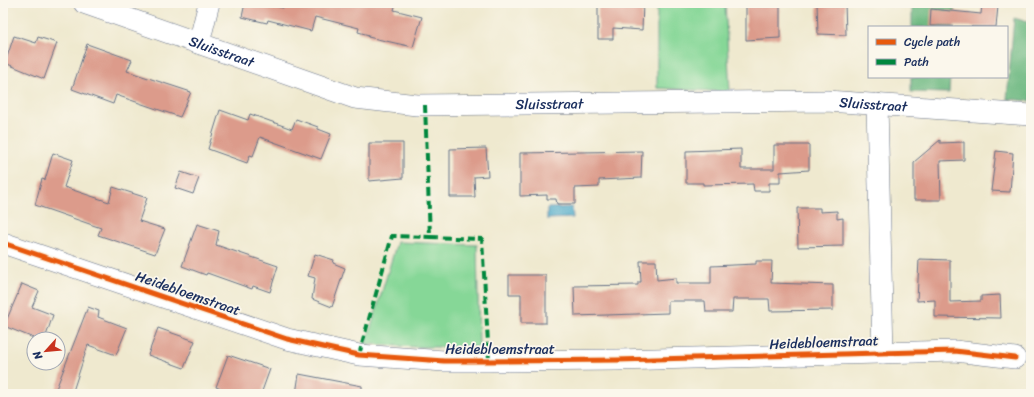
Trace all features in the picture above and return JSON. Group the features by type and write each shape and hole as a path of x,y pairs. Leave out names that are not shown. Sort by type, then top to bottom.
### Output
{"street":[{"name":"Sluisstraat","path":"84,3 355,98 417,105 827,101 1031,115"},
{"path":"199,43 209,3"},
{"name":"Heidebloemstraat","path":"877,104 882,353"},
{"name":"Heidebloemstraat","path":"3,243 287,339 359,355 444,361 618,360 955,351 1015,358"}],"green space":[{"path":"657,3 725,3 730,92 657,88"},
{"path":"912,3 955,3 953,26 912,26"},
{"path":"1014,18 1031,23 1031,101 1007,99"},
{"path":"911,78 950,78 949,93 911,92"},
{"path":"397,242 477,245 479,347 416,347 366,344"}],"water":[{"path":"572,207 573,218 547,219 547,208"}],"building":[{"path":"245,3 262,3 283,8 284,3 396,3 394,10 422,17 413,47 368,37 369,35 358,32 359,28 315,17 311,31 268,20 267,23 242,17"},
{"path":"598,3 643,3 642,30 613,28 613,39 598,39"},
{"path":"746,3 780,3 780,38 746,40"},
{"path":"817,3 845,3 846,35 818,34"},
{"path":"982,4 998,6 996,26 930,26 931,9 981,14"},
{"path":"14,36 36,43 38,37 57,43 44,79 5,63"},
{"path":"87,44 132,60 127,71 191,92 180,117 116,95 113,104 72,89"},
{"path":"220,110 248,120 250,114 292,129 296,119 318,127 318,129 331,134 321,159 260,137 253,156 250,155 247,163 208,149"},
{"path":"940,140 940,143 964,142 964,160 940,161 941,200 914,200 914,162"},
{"path":"369,143 403,143 403,178 369,181"},
{"path":"774,145 809,145 809,170 780,172 780,183 769,183 769,191 754,191 753,184 703,185 703,183 686,183 686,151 741,149 741,169 774,169"},
{"path":"486,148 488,176 474,177 475,197 450,197 450,149"},
{"path":"642,151 641,178 599,180 599,187 575,188 575,204 557,204 556,199 547,199 547,195 520,196 520,153"},
{"path":"996,151 1013,153 1010,192 991,191"},
{"path":"53,153 73,160 64,187 109,202 113,187 147,198 139,221 165,229 155,254 98,235 101,228 35,205 42,179 45,180"},
{"path":"181,172 199,178 193,194 175,188"},
{"path":"797,208 820,208 820,212 837,211 837,219 843,218 843,246 798,247"},
{"path":"197,224 219,231 216,245 278,266 270,292 253,286 252,289 182,266"},
{"path":"315,254 334,260 333,263 345,268 332,307 312,299 315,278 308,276"},
{"path":"919,259 950,260 950,302 981,301 981,296 1000,295 1001,318 935,317 935,300 917,301"},
{"path":"640,261 656,261 657,280 676,278 676,283 711,283 711,266 756,264 756,261 772,261 771,283 833,285 833,310 770,311 769,299 733,299 732,312 706,312 705,301 668,301 668,313 575,316 574,286 638,285 638,282 641,282"},
{"path":"509,275 546,275 546,323 521,323 521,294 509,294"},
{"path":"22,284 39,291 32,307 53,315 48,331 26,331 26,335 4,326"},
{"path":"88,307 99,311 98,317 127,328 116,355 88,345 72,394 54,394 63,371 66,371 66,363"},
{"path":"158,328 195,341 184,368 148,355"},
{"path":"228,355 270,369 261,394 234,394 216,387"},
{"path":"299,374 362,386 362,394 296,394"}],"marked path":[{"path":"425,105 430,237 482,239 489,361"},
{"path":"359,355 392,236 430,237"}],"cycle path":[{"path":"3,243 287,339 359,355 444,361 489,361 617,360 955,351 1015,358"}]}
